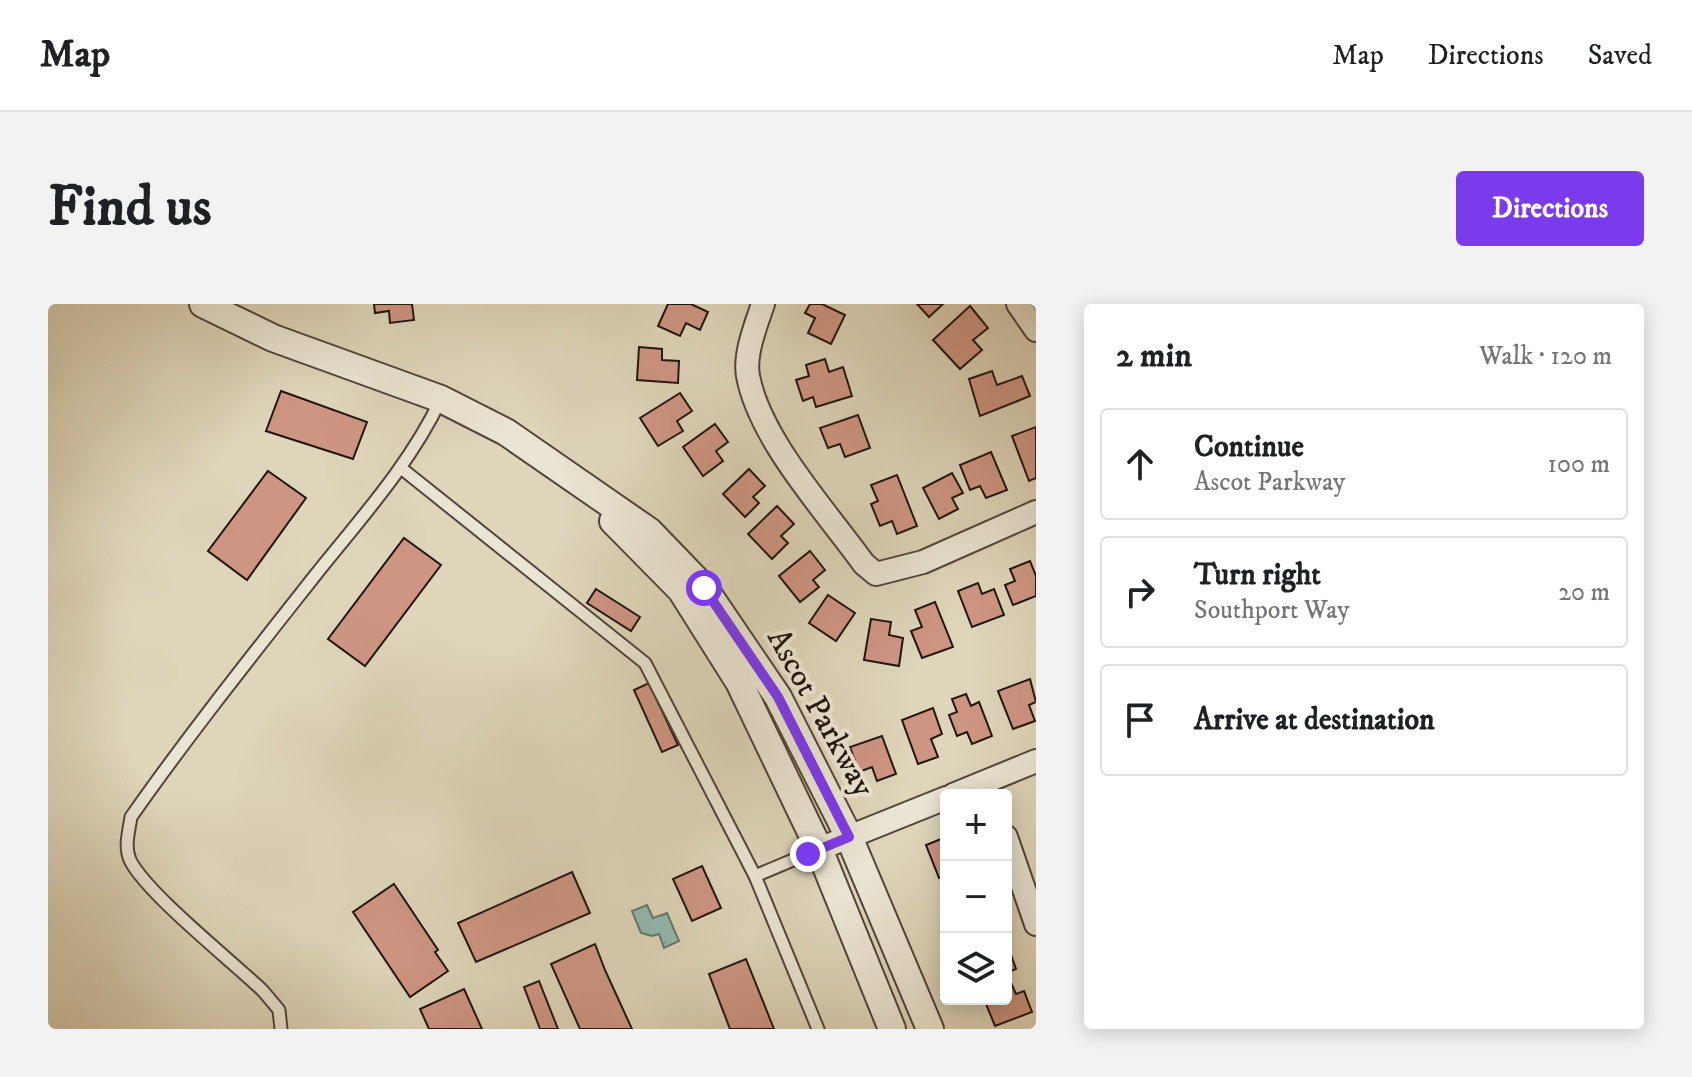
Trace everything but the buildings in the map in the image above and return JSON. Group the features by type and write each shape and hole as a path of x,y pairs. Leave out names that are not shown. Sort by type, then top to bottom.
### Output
{"street":[{"name":"Ascot Parkway","path":"203,304 273,338 441,399 506,432 649,531 704,588 778,697 849,837 930,1029"},
{"path":"763,304 753,335 747,374 761,412 790,461 864,564 876,574 923,562 1036,512"},
{"path":"1018,304 1036,330"},
{"name":"Ascot Parkway","path":"577,484 681,590 739,682 819,849 892,1029"},
{"path":"989,788 1036,761"},
{"path":"819,849 940,800"},
{"path":"1012,854 1036,924"}],"lane":[{"path":"281,1029 279,1010 263,991 147,882 130,860 126,844 131,817 260,645 401,468 423,436 441,399"},
{"path":"401,468 645,663 755,876 818,1029"},
{"path":"755,876 819,849"}],"water":[{"path":"647,905 653,918 667,913 679,941 664,948 659,934 641,933 632,911"}],"route":[{"path":"704,588 778,697 849,837 808,854"}]}
